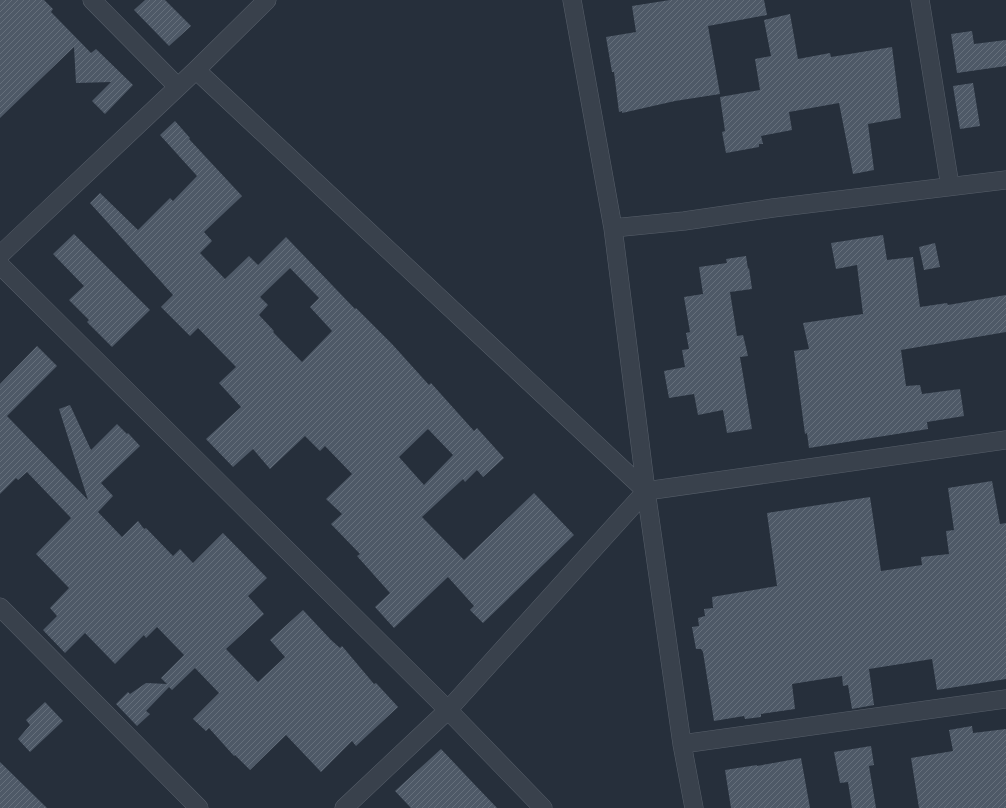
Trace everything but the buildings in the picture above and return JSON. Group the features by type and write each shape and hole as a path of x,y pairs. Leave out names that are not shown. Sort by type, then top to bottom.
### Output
{"street":[{"path":"92,0 178,87"},
{"path":"0,255 196,70 267,0"},
{"path":"572,0 613,228 646,491 682,744 694,808"},
{"path":"920,0 950,186"},
{"path":"196,70 646,491"},
{"path":"613,228 684,221 781,207 1006,180"},
{"path":"0,265 448,710 543,808"},
{"path":"344,808 448,710 646,491 1006,440"},
{"path":"0,607 199,808"},
{"path":"682,744 1006,699"}]}
